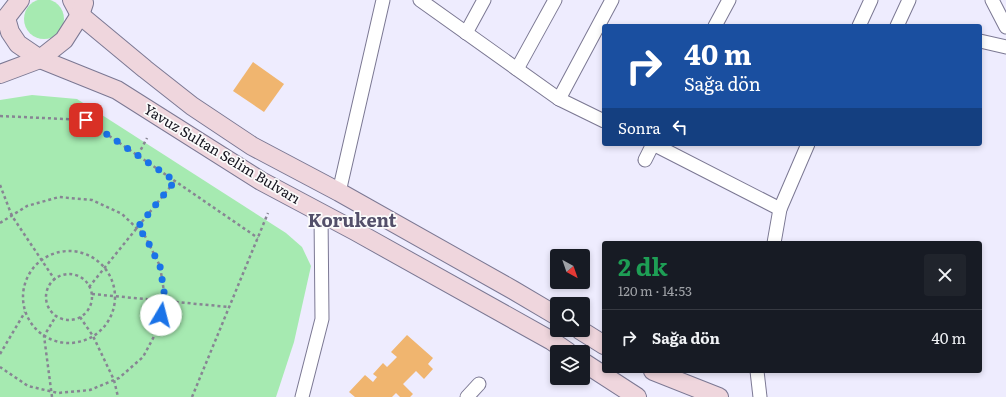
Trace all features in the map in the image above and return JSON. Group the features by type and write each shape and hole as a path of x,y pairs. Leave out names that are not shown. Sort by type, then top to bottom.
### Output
{"street":[{"path":"3,19 20,0"},
{"path":"339,192 383,0"},
{"path":"466,33 484,0"},
{"path":"517,69 555,0"},
{"path":"559,99 612,0"},
{"path":"716,24 729,0"},
{"path":"860,24 871,0"},
{"path":"898,24 909,0"},
{"path":"992,0 1006,27"},
{"path":"422,1 559,99 602,119"},
{"path":"0,74 40,58 64,40 79,5 192,106 252,146 339,192 550,312"},
{"name":"Yavuz Sultan Selim Bulvarı","path":"3,19 18,44 40,58 117,90 261,181 558,345"},
{"path":"982,41 1006,47"},
{"path":"645,160 652,146"},
{"path":"657,146 780,209"},
{"path":"774,241 780,209 807,146"},
{"path":"302,397 322,319 321,213"},
{"path":"590,336 602,344"},
{"path":"590,366 638,397"},
{"path":"658,373 719,397"},
{"path":"757,373 760,397"},
{"path":"467,397 479,384"}],"path":[{"path":"0,116 86,120 258,238"},
{"path":"138,155 148,138"},
{"path":"89,287 175,181"},
{"path":"0,185 12,216 55,280"},
{"path":"0,224 27,206 59,197 92,200 122,214 145,236 160,266 164,301 158,329 143,357 119,378 90,390 58,393 28,386 0,367"},
{"path":"192,397 268,213"},
{"path":"73,250 87,254 100,262 105,268 109,273 115,287 115,302 111,316 102,329 89,338 74,343 58,342 44,336 32,326 25,312 22,297 25,281 32,268 44,257 58,251 73,250"},
{"path":"64,275 79,277 85,281 89,287 92,294 92,301 89,308 80,317 70,320 63,319 56,316 47,304 46,297 51,283 64,275"},
{"path":"92,294 229,307"},
{"path":"0,354 25,312"},
{"path":"52,397 44,336 56,316"},
{"path":"80,317 93,336 114,380 118,397"}],"green space":[{"path":"48,-1 55,2 61,8 64,19 63,27 55,36 48,39 40,39 33,36 25,27 24,15 27,8 36,0"},
{"path":"32,95 77,99 286,233 302,247 311,266 294,342 276,397 0,397 0,100"}],"building":[{"path":"253,62 284,84 264,112 233,91"},
{"path":"407,335 433,358 428,364 433,369 424,379 416,371 403,384 413,394 410,397 400,397 396,393 392,397 355,397 349,392 365,375 373,382 377,377 373,374 383,363 387,367 397,357 391,352"}],"district":[{"name":"Korukent","path":"352,221"}],"route":[{"path":"86,120 175,181 137,228 145,236 160,266 165,298 161,315"}]}
